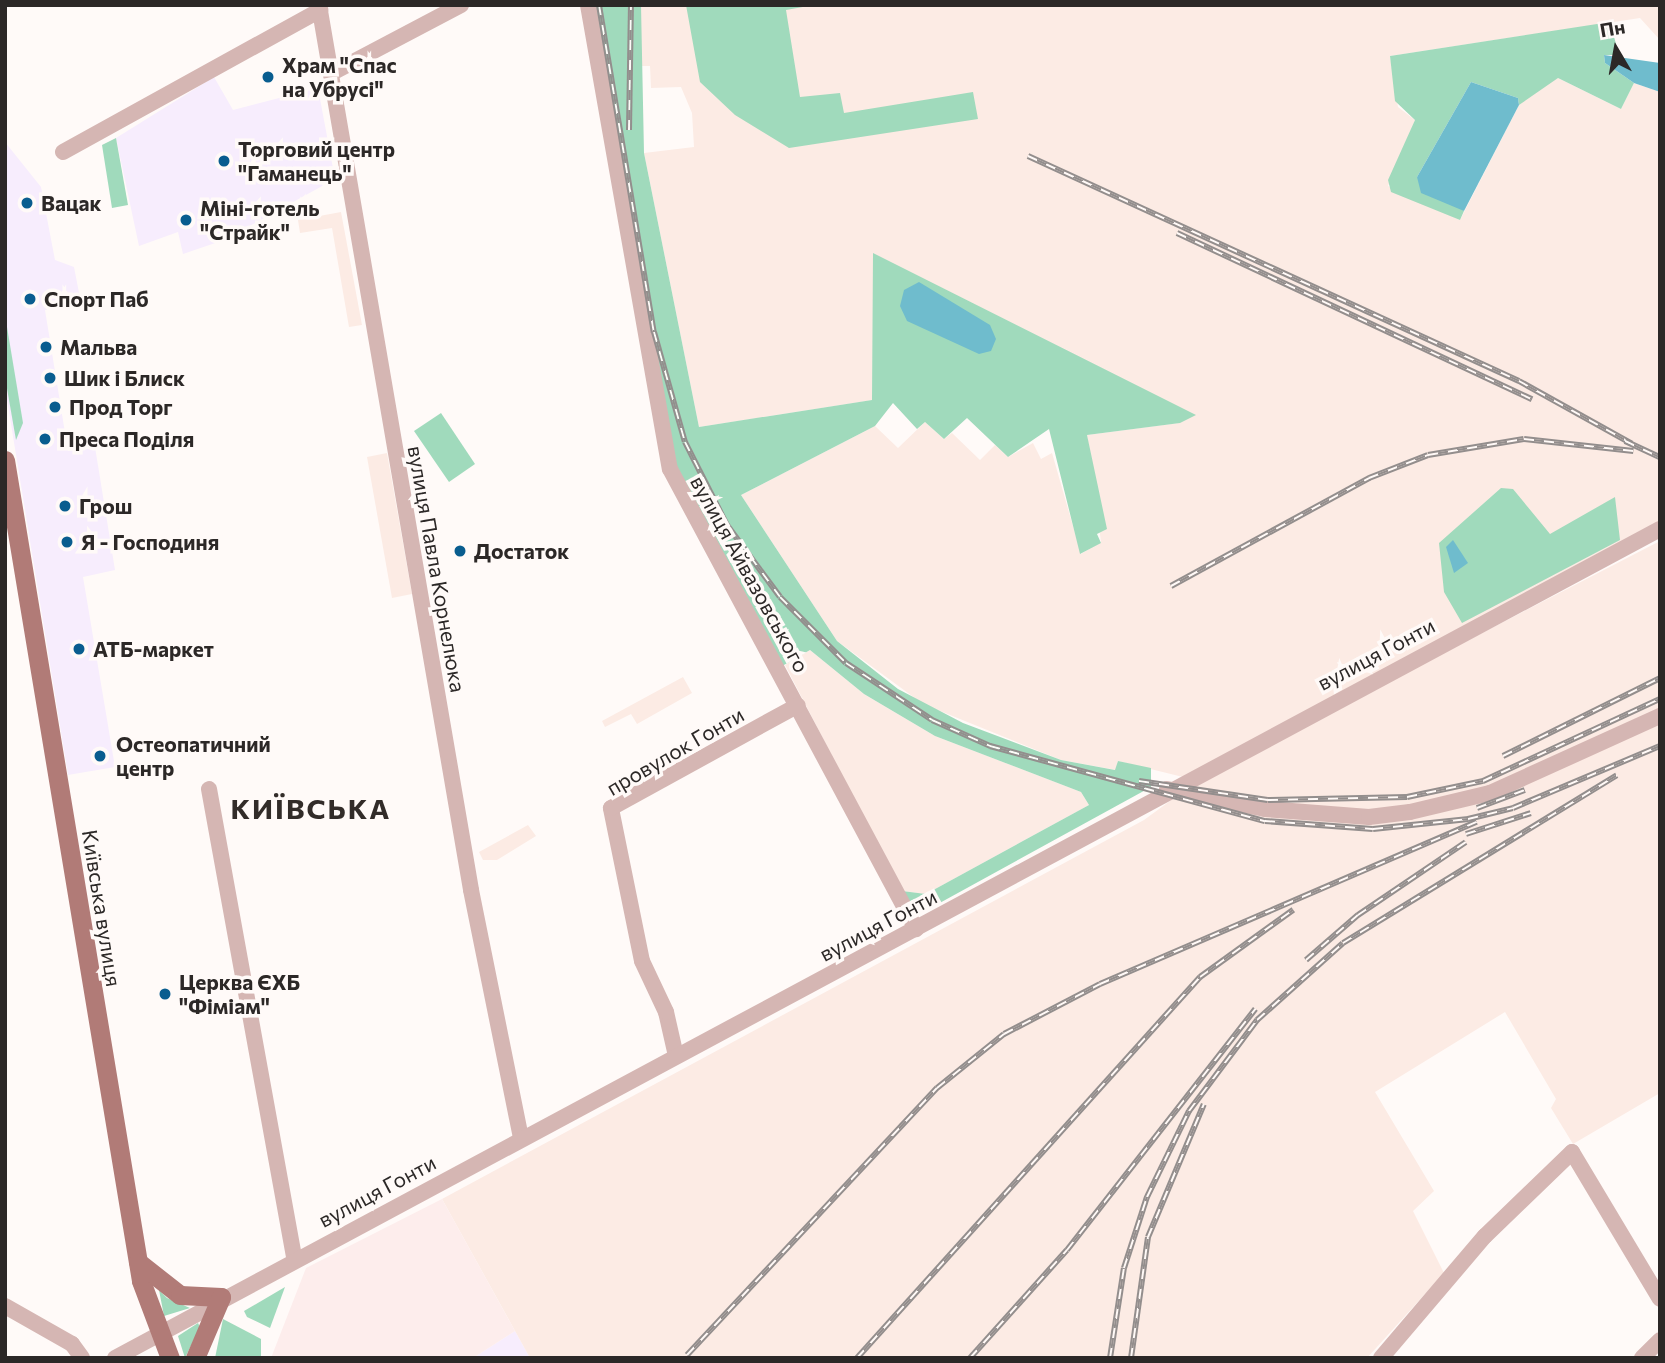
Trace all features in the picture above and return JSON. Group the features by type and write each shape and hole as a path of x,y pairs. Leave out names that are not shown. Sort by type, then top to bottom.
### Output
{"main road":[{"name":"Київська вулиця","path":"5,460 138,1262 158,1334 170,1358"},
{"path":"138,1262 180,1295 221,1297 195,1358"}],"street":[{"path":"332,73 461,5"},
{"name":"вулиця Айвазовського","path":"588,5 670,469 916,929"},
{"path":"63,152 320,8"},
{"name":"вулиця Павла Корнелюка","path":"320,8 471,890 521,1138"},
{"name":"вулиця Гонти","path":"115,1358 221,1297 916,929 1167,789 1660,528"},
{"name":"провулок Гонти","path":"676,1056 666,1012 642,961 611,808 798,705"},
{"path":"1167,789 1265,809 1369,817 1410,812 1490,793 1660,716"},
{"path":"209,789 294,1259"},
{"path":"1381,1358 1485,1236 1572,1152 1659,1296"},
{"path":"5,1306 72,1344 82,1358"},
{"path":"1642,1358 1660,1339"}],"shaded area":[{"path":"641,5 1660,5 1660,40 1640,18 1390,56 1398,107 1415,120 1388,186 1460,220 1519,105 1544,82 1558,78 1621,109 1634,83 1660,92 1660,528 1187,778 1118,761 1116,770 1061,760 923,704 837,641 741,495 875,426 898,448 925,422 944,439 952,433 980,460 995,445 1008,457 1033,443 1041,459 1052,453 1081,554 1101,542 1087,435 1179,423 873,254 873,400 699,427 644,153 694,147 692,113 681,87 651,88 650,66 639,66"},
{"path":"214,77 233,110 318,88 335,179 224,240 183,254 178,232 139,246 116,138"},
{"path":"5,142 41,187 55,260 74,267 81,303 45,310 68,451 95,447 115,570 83,577 115,767 68,775 5,387"},
{"path":"341,212 362,325 349,327 332,228 300,233 298,220"},
{"path":"387,453 412,594 392,598 367,457"},
{"path":"1660,541 1660,1093 1573,1144 1551,1108 1556,1099 1505,1012 1375,1092 1434,1191 1413,1211 1444,1273 1367,1358 530,1358 442,1199 1144,820 1200,779"},
{"path":"810,650 864,694 935,736 1081,792 1089,805 926,894 902,891 785,665"},
{"path":"683,677 692,693 637,724 631,714 605,727 602,721"},
{"path":"528,825 536,836 497,860 483,860 479,852"},
{"path":"442,1199 515,1331 473,1358 271,1358 306,1268"},
{"path":"515,1331 530,1358 473,1358"}],"green space":[{"path":"587,5 641,5 644,153 699,427 872,400 873,253 1196,415 1180,423 1087,435 1107,529 1097,534 1101,543 1080,554 1049,429 1008,457 967,418 944,439 925,422 917,429 893,403 875,426 741,495 837,641 898,689 963,723 1061,760 1115,770 1118,761 1151,768 1151,787 916,916 902,891 926,894 1089,805 1081,792 935,736 864,694 810,650 777,669 681,496"},
{"path":"686,5 814,5 786,10 800,97 840,93 844,113 973,92 978,119 789,148 735,115 700,82"},
{"path":"1610,22 1619,55 1604,55 1605,63 1634,83 1621,109 1558,78 1519,105 1518,98 1471,82 1417,177 1464,211 1460,220 1391,192 1388,180 1415,120 1395,101 1390,56"},
{"path":"116,138 128,205 112,208 102,145"},
{"path":"5,315 23,423 16,440 5,377"},
{"path":"441,413 475,464 449,482 414,431"},
{"path":"1501,488 1513,489 1550,534 1615,497 1620,540 1462,623 1444,592 1439,543"},
{"path":"285,1287 270,1328 247,1317 244,1311"},
{"path":"159,1290 167,1298 190,1308 164,1316"},
{"path":"223,1319 261,1339 261,1358 215,1358"},
{"path":"198,1323 200,1327 185,1358 178,1336"}],"water":[{"path":"1604,55 1660,63 1660,92 1634,83 1605,63"},
{"path":"1471,82 1518,98 1519,105 1464,211 1421,193 1417,177"},
{"path":"919,282 990,325 996,339 991,351 979,354 907,321 900,306 904,290"},
{"path":"1453,540 1468,563 1454,573 1446,547"}],"railway":[{"path":"599,5 654,332 685,442 727,525 780,597 846,663 932,720 990,746 1265,821 1373,829 1468,819 1513,808 1660,746"},
{"path":"629,130 631,5"},
{"path":"1028,156 1519,381 1632,444"},
{"path":"1177,233 1532,399"},
{"path":"1171,586 1369,478 1428,455 1524,439 1633,451"},
{"path":"1625,441 1660,457"},
{"path":"1503,756 1660,678"},
{"path":"1139,781 1268,800 1407,797 1483,781 1660,699"},
{"path":"1110,1358 1124,1268 1147,1197 1189,1111 1257,1020 1343,943 1617,775"},
{"path":"1477,808 1525,790"},
{"path":"1466,834 1531,813"},
{"path":"687,1355 937,1088 1004,1034 1100,984 1477,822"},
{"path":"1306,960 1358,915 1466,842"},
{"path":"857,1358 1200,977 1293,910"},
{"path":"970,1358 1067,1250 1255,1009"},
{"path":"1131,1358 1148,1237 1204,1104"}],"place":[{"name":"Храм \"Спас на Убрусі\"","path":"268,77"},
{"name":"Торговий центр \"Гаманець\"","path":"224,161"},
{"name":"Вацак","path":"27,203"},
{"name":"Міні-готель \"Страйк\"","path":"186,220"},
{"name":"Спорт Паб","path":"30,299"},
{"name":"Мальва","path":"46,347"},
{"name":"Шик і Блиск","path":"50,378"},
{"name":"Прод Торг","path":"55,407"},
{"name":"Преса Поділя","path":"45,439"},
{"name":"Грош","path":"65,506"},
{"name":"Я - Господиня","path":"67,542"},
{"name":"Достаток","path":"460,551"},
{"name":"АТБ-маркет","path":"79,649"},
{"name":"Остеопатичний центр","path":"100,756"},
{"name":"Церква ЄХБ \"Фіміам\"","path":"165,994"}],"district":[{"name":"КИЇВСЬКА","path":"311,808"}]}
